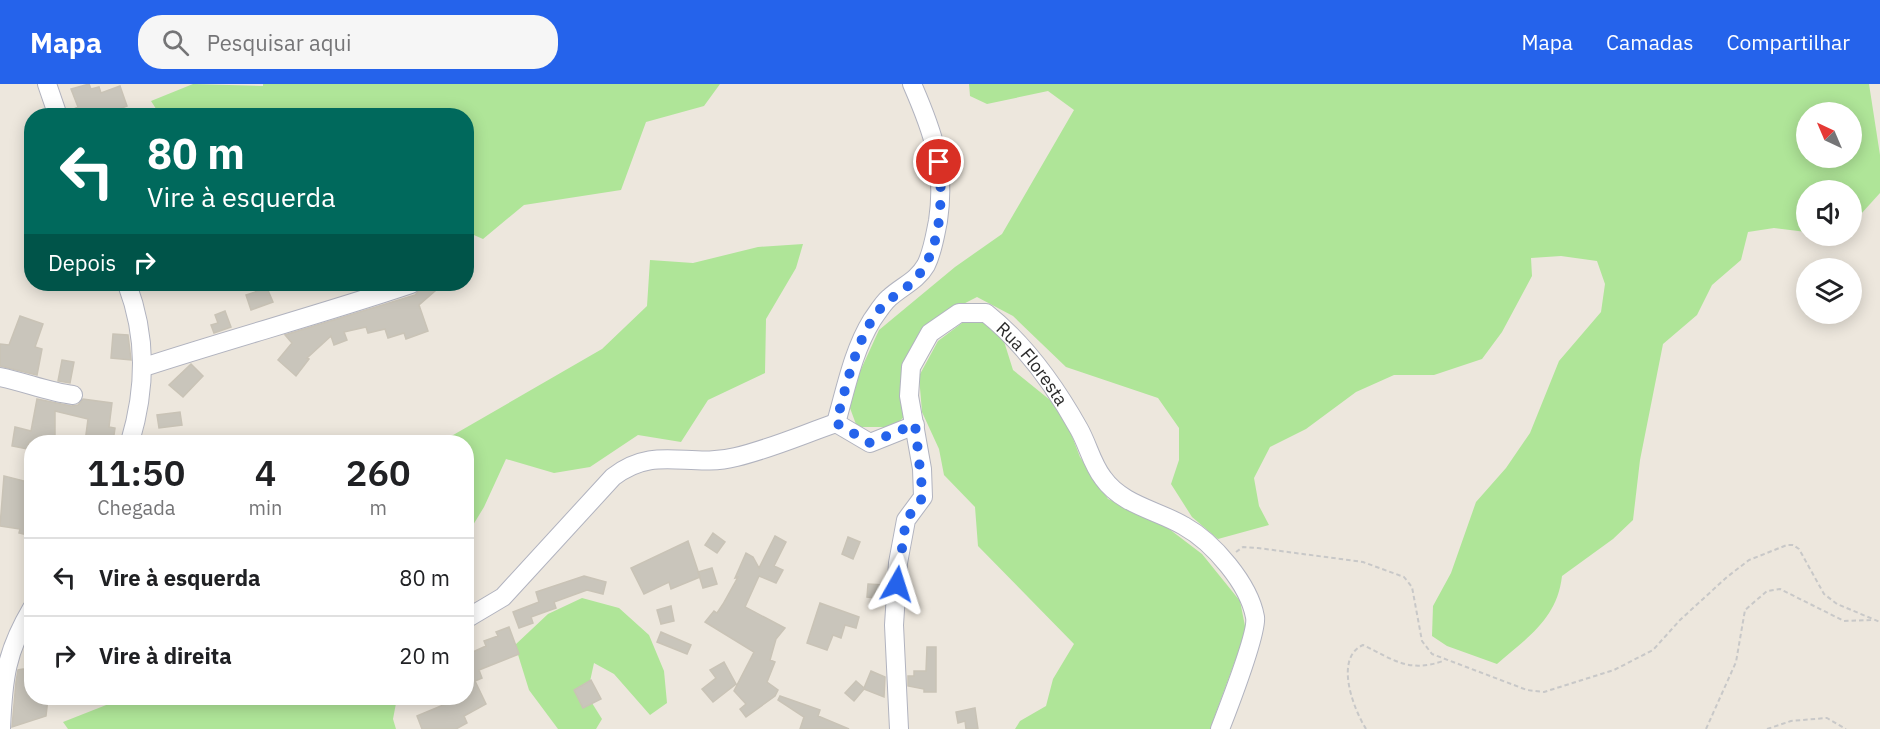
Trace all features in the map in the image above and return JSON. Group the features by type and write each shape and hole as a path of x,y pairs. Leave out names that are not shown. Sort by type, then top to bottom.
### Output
{"street":[{"path":"47,84 54,108"},
{"path":"836,423 857,352 872,320 889,298 909,286 926,266 935,239 942,193 939,162 929,123 912,84"},
{"path":"128,291 140,330 144,367 139,413 132,435"},
{"path":"144,367 237,337 310,318 390,291"},
{"name":"Rua Floresta","path":"899,729 894,625 898,563 906,520 923,497 915,424 909,396 911,367 930,333 959,314 986,313 1008,331 1044,374 1079,430 1103,478 1125,500 1186,526 1230,568 1243,585 1256,619 1234,695 1220,729"},
{"path":"0,377 55,393 73,395"},
{"path":"474,614 503,597 613,477 629,464 650,458 710,462 738,457 836,423 870,443 915,424"},
{"path":"1,729 6,663 16,635 24,622"}],"path":[{"path":"1230,568 1235,553 1243,547 1363,562 1386,569 1404,577 1412,587 1422,641 1432,654 1527,690 1544,692 1614,670 1653,650 1702,597 1749,560 1787,545 1793,544 1799,549 1824,594 1837,604 1880,622"},
{"path":"1706,729 1736,662 1745,610 1767,591 1780,589 1844,621 1875,620"},
{"path":"1366,729 1353,704 1349,681 1348,660 1355,649 1363,645 1404,665 1416,667 1445,660"},
{"path":"1767,729 1791,721 1827,718 1846,729"}],"green space":[{"path":"193,84 263,86 263,84 720,84 704,106 646,122 621,190 524,205 483,239 474,235 474,108 156,108 151,101"},
{"path":"969,84 1869,84 1880,155 1880,193 1862,213 1862,180 1796,180 1796,231 1774,228 1748,232 1741,260 1712,285 1697,315 1663,344 1640,460 1633,520 1613,539 1562,576 1559,591 1547,616 1530,636 1497,664 1447,646 1432,636 1433,606 1451,573 1476,502 1506,468 1530,433 1559,361 1601,312 1605,284 1597,261 1561,256 1531,258 1532,276 1502,332 1482,359 1434,375 1394,375 1356,392 1306,429 1270,447 1254,478 1259,506 1269,525 1218,539 1192,517 1171,484 1179,460 1179,428 1158,398 1066,367 1013,316 977,297 934,319 906,365 905,416 893,427 857,427 850,408 857,378 879,330 955,267 1002,234 1074,110 1048,91 987,104 970,96"},
{"path":"803,244 796,268 766,319 765,373 708,400 681,442 638,435 590,467 554,473 506,459 474,523 474,435 453,435 602,349 647,306 650,260 693,263 758,247"},
{"path":"984,322 1002,335 1013,370 1050,400 1064,415 1080,457 1108,499 1156,519 1202,554 1240,601 1246,631 1210,729 1015,729 1020,721 1046,706 1053,679 1074,644 978,546 975,507 944,475 939,449 922,412 919,376 938,341 962,323"},
{"path":"582,598 619,608 649,635 664,671 667,703 650,715 614,674 594,663 587,695 602,719 596,729 558,729 529,690 515,645 548,614"},
{"path":"106,705 396,705 393,719 396,729 68,729 63,722"}],"building":[{"path":"89,84 91,89 99,87 101,93 120,86 127,106 76,108 78,107 71,89"},
{"path":"258,291 268,291 273,302 251,310 246,295"},
{"path":"419,291 435,291 419,305 428,331 406,339 404,333 388,338 385,329 368,333 366,327 344,332 347,340 334,345 331,336 307,358 309,359 296,376 278,360 292,343 285,335 415,295"},
{"path":"225,311 231,327 214,333 211,325 218,323 215,315"},
{"path":"20,316 43,324 35,347 42,349 37,375 0,366 0,344 9,345"},
{"path":"113,334 128,335 131,360 111,358"},
{"path":"62,360 74,362 70,383 58,381"},
{"path":"191,364 203,376 183,397 169,385"},
{"path":"37,399 71,406 78,405 83,399 112,403 109,427 115,428 114,435 86,435 88,419 55,411 55,435 24,435 24,448 12,446 15,427 31,431"},
{"path":"180,412 182,425 159,428 157,415"},
{"path":"4,476 24,481 24,534 19,533 20,529 0,526"},
{"path":"713,533 725,542 717,553 705,545"},
{"path":"775,536 786,542 774,566 783,570 776,583 759,576 745,607 785,628 776,639 770,660 775,662 767,682 778,690 775,696 746,717 740,709 746,704 734,691 754,652 705,622 714,611 717,613 723,604 738,577 735,578 746,553 753,557 759,568"},
{"path":"848,537 860,542 853,559 842,554"},
{"path":"688,541 700,577 671,589 669,582 644,594 631,568"},
{"path":"712,568 717,584 703,588 698,572"},
{"path":"584,576 606,582 603,594 587,590 554,602 556,608 531,617 533,623 519,628 513,612 539,602 536,592"},
{"path":"868,584 884,585 882,599 867,597"},
{"path":"820,603 859,617 856,628 845,625 841,638 833,635 827,650 807,643"},
{"path":"671,606 674,621 661,624 657,610"},
{"path":"509,627 519,654 479,670 482,678 475,681 486,704 464,716 467,723 456,729 422,729 417,716 443,705 474,705 474,651 486,646 484,641 498,636 496,632"},
{"path":"661,632 691,645 687,654 657,642"},
{"path":"927,647 936,647 936,692 924,692 924,689 908,686 908,676 914,676 914,671 926,671"},
{"path":"724,662 736,684 713,702 702,689 716,678 710,670"},
{"path":"24,669 24,705 47,705 46,716 12,727 16,682 18,670"},
{"path":"871,671 885,677 884,697 864,689 854,701 845,693 856,681 864,688"},
{"path":"591,680 601,699 583,708 574,690"},
{"path":"780,696 820,710 818,716 849,729 800,729 804,717 778,700"},
{"path":"975,708 978,729 966,729 965,721 958,723 956,712"}],"route":[{"path":"897,584 898,563 906,520 923,497 922,469 915,424 870,443 836,423 857,352 872,320 889,298 909,286 926,266 935,239 942,193 939,162"}]}
